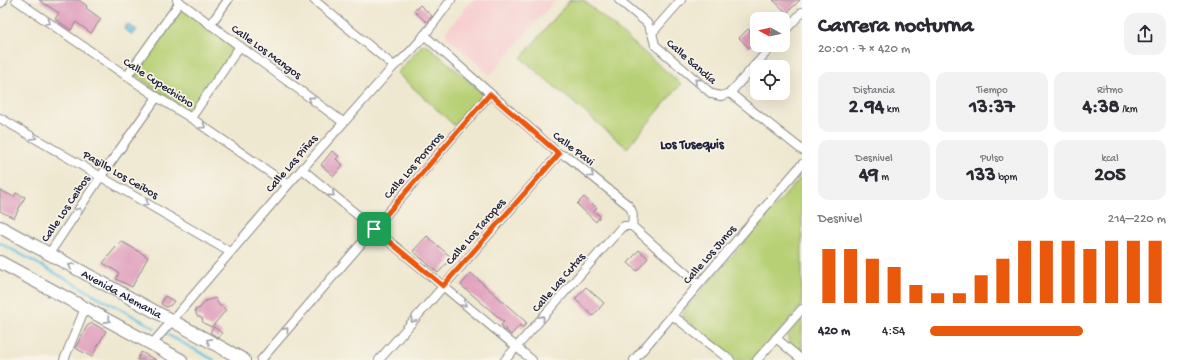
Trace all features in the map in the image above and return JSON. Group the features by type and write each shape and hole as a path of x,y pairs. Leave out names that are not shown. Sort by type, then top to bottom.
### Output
{"main road":[{"name":"Avenida Alemania","path":"0,227 244,360"},
{"path":"0,262 181,360"}],"street":[{"name":"Calle Cupechicho","path":"16,0 288,185"},
{"path":"210,25 228,0"},
{"path":"314,0 394,66"},
{"name":"Calle Sandía","path":"619,0 647,23 652,33 655,45 712,94 721,96 730,93"},
{"path":"652,33 681,0"},
{"path":"127,76 178,1"},
{"name":"Calle Los Mangos","path":"178,1 343,122"},
{"name":"Calle Las Piñas","path":"152,344 343,122 424,35 448,1"},
{"path":"790,25 802,12"},
{"name":"Calle Pavi","path":"424,35 559,154 568,157 628,205 632,209 633,214 632,226"},
{"path":"191,118 240,46"},
{"path":"767,52 730,93 802,150"},
{"name":"Calle Los Pororos","path":"261,360 490,94"},
{"name":"Calle Los Ceibos","path":"49,254 101,176 157,97"},
{"name":"Pasillo Los Ceibos","path":"0,118 230,252"},
{"name":"Calle Los Taropes","path":"379,360 559,154"},
{"name":"Calle Los Junos","path":"634,360 802,164"},
{"path":"302,169 532,360"},
{"name":"Calle Las Cutas","path":"505,360 621,228 624,226 632,226"},
{"path":"632,226 698,284"},
{"path":"64,360 85,308"},
{"path":"757,360 802,309"},
{"path":"672,315 730,360"},
{"path":"776,338 802,360"}],"shaded area":[{"path":"472,0 555,0 490,75 446,36 446,31"}],"green space":[{"path":"570,0 583,0 681,84 627,148 521,58"},
{"path":"179,6 237,45 190,113 133,74"},
{"path":"422,45 427,45 482,92 482,96 455,126 397,73"},
{"path":"802,176 802,305 755,360 736,360 684,318 683,314"},
{"path":"802,318 802,351 799,351 788,341 788,335"}],"water":[{"path":"127,24 137,30 133,35 124,29"}],"building":[{"path":"39,0 79,0 87,6 86,8 101,19 91,33 76,22 71,30 55,19 59,13"},
{"path":"773,0 800,0 788,12 786,12"},
{"path":"420,5 432,16 426,22 414,11"},
{"path":"748,29 750,31 750,47 749,48 739,38"},
{"path":"332,151 339,156 336,159 343,165 334,176 321,165"},
{"path":"0,190 14,197 16,193 25,197 14,218 0,211"},
{"path":"584,197 597,208 594,211 600,216 596,222 577,204"},
{"path":"427,236 452,258 438,273 413,251"},
{"path":"121,241 148,257 132,287 116,279 119,273 103,263"},
{"path":"639,250 648,258 637,271 628,263"},
{"path":"471,273 527,323 522,328 520,325 511,335 501,325 504,322 461,285"},
{"path":"586,287 604,303 593,316 575,299"},
{"path":"165,296 174,301 171,305 166,307 161,304"},
{"path":"215,298 219,305 226,310 212,327 203,323 202,318 197,316 195,310 200,308 205,301"},
{"path":"92,323 106,331 92,357 75,348 87,326"},
{"path":"214,327 222,333 218,338 210,332"},
{"path":"141,352 156,360 137,360"}],"waterway":[{"path":"0,243 155,328"},
{"path":"166,334 214,360"}],"district":[{"name":"Los Tusequis","path":"692,143"}],"route":[{"path":"490,94 559,154 443,286 374,229 490,94"}]}
